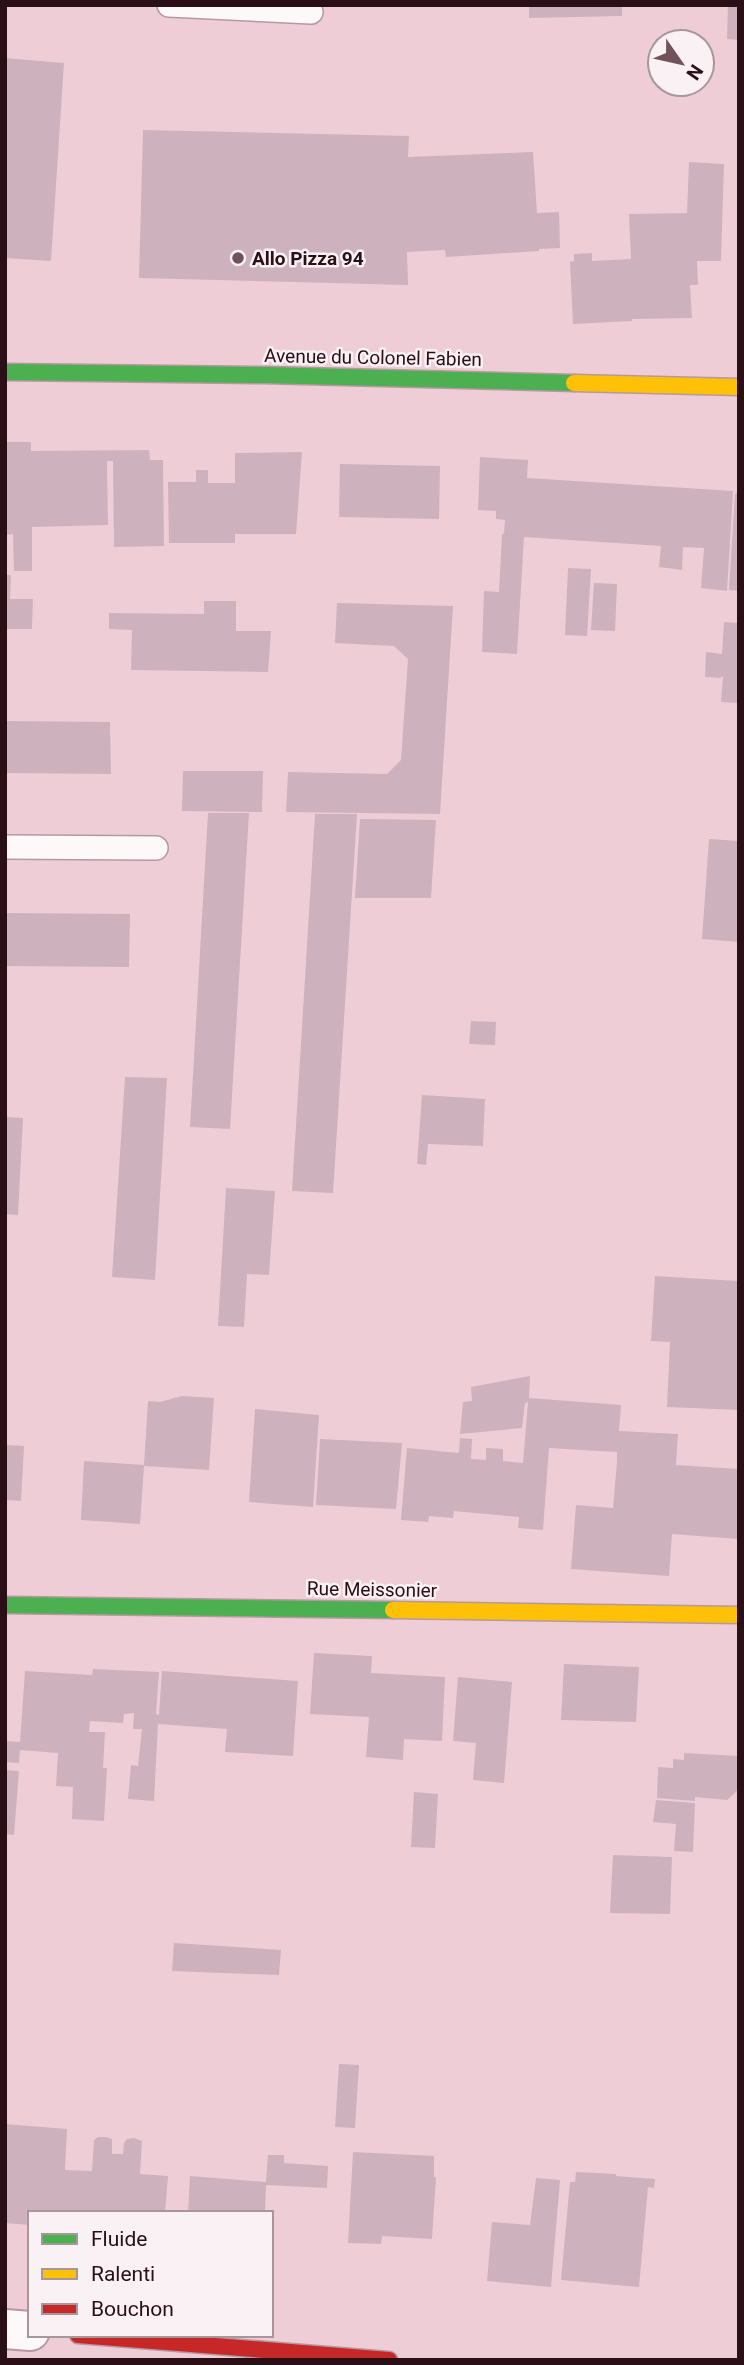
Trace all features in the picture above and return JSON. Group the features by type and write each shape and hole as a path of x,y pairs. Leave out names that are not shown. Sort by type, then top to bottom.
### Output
{"street":[{"name":"Avenue du Colonel Fabien","path":"5,372 264,375 739,387"},
{"name":"Rue Meissonier","path":"5,1605 739,1615"},
{"path":"5,2329 28,2331"},
{"path":"104,2337 389,2360"}],"lane":[{"path":"170,5 311,12"},
{"path":"5,847 156,848"}],"building":[{"path":"529,5 622,5 622,16 529,18"},
{"path":"728,5 739,5 739,40 727,39"},
{"path":"5,58 64,63 51,261 5,258"},
{"path":"143,130 409,136 408,157 533,152 537,213 559,212 560,248 446,257 445,250 407,252 408,285 139,278"},
{"path":"689,162 724,164 721,261 697,261 698,285 690,285 692,318 573,324 570,262 574,261 574,254 592,253 592,261 631,259 629,214 687,213"},
{"path":"5,442 31,442 31,451 149,450 150,460 163,460 164,546 114,547 113,461 107,461 108,525 32,527 32,571 14,571 13,534 5,535"},
{"path":"302,452 296,534 235,534 235,543 169,543 168,482 196,482 196,470 208,470 208,483 235,483 235,453"},
{"path":"480,457 528,460 527,478 733,491 727,591 701,588 704,548 683,547 682,570 659,567 661,546 524,537 517,654 482,652 484,591 499,592 505,520 496,519 496,511 478,510"},
{"path":"340,464 440,466 439,519 339,517"},
{"path":"739,491 739,591 729,590 735,494"},
{"path":"568,568 591,569 587,636 565,635"},
{"path":"5,575 11,575 10,599 33,599 32,629 5,629"},
{"path":"594,583 617,584 615,631 591,630"},
{"path":"204,601 236,601 236,631 271,631 268,672 131,670 132,630 109,629 109,613 204,614"},
{"path":"337,603 453,606 440,814 286,812 288,772 387,774 401,760 408,659 394,646 335,643"},
{"path":"724,622 739,623 739,703 721,702 723,676 705,677 706,652 722,654"},
{"path":"5,721 110,722 111,774 5,773"},
{"path":"183,771 263,771 262,812 182,811"},
{"path":"208,813 249,813 230,1129 190,1127"},
{"path":"315,814 357,814 333,1193 292,1191"},
{"path":"360,819 436,820 431,898 355,898"},
{"path":"709,839 739,841 739,942 702,939"},
{"path":"5,913 130,914 129,967 5,966"},
{"path":"471,1021 496,1022 495,1045 469,1044"},
{"path":"125,1077 167,1078 155,1280 112,1277"},
{"path":"422,1095 485,1099 483,1146 428,1144 426,1165 417,1164"},
{"path":"5,1117 23,1118 18,1215 5,1214"},
{"path":"226,1188 275,1191 269,1275 247,1274 244,1327 218,1326"},
{"path":"655,1276 738,1281 739,1410 667,1407 670,1342 651,1341"},
{"path":"530,1376 529,1398 621,1405 619,1431 678,1434 676,1465 739,1469 739,1539 672,1534 669,1576 571,1569 576,1505 613,1508 617,1452 549,1448 543,1530 518,1528 519,1517 454,1511 453,1518 429,1516 428,1522 401,1520 407,1448 459,1453 460,1438 472,1439 471,1459 486,1460 486,1448 503,1449 503,1461 523,1463 528,1402 525,1403 522,1428 460,1434 463,1402 472,1401 471,1387"},
{"path":"182,1396 214,1398 209,1470 144,1466 140,1524 81,1520 84,1461 144,1465 148,1401 160,1402"},
{"path":"255,1409 319,1415 313,1507 249,1502"},
{"path":"320,1439 402,1443 396,1509 316,1505"},
{"path":"5,1445 24,1446 21,1501 5,1500"},
{"path":"314,1653 372,1656 371,1673 445,1677 442,1741 404,1739 403,1760 366,1757 369,1717 310,1714"},
{"path":"564,1664 639,1667 636,1722 561,1720"},
{"path":"93,1669 159,1672 156,1714 159,1715 162,1671 298,1681 293,1756 225,1752 227,1729 158,1724 154,1801 128,1799 131,1765 138,1766 142,1729 133,1729 134,1713 124,1714 123,1723 90,1721 89,1732 105,1732 103,1768 107,1768 104,1821 72,1819 73,1787 56,1786 58,1753 20,1750 19,1763 5,1762 5,1741 20,1742 25,1671 92,1675"},
{"path":"458,1677 512,1682 504,1783 473,1780 476,1743 453,1741"},
{"path":"684,1753 739,1756 738,1790 727,1800 657,1798 658,1767 673,1768 673,1759 684,1760"},
{"path":"5,1770 19,1771 14,1835 5,1834"},
{"path":"414,1792 438,1794 435,1848 411,1847"},
{"path":"656,1800 695,1803 693,1852 674,1851 676,1824 653,1822"},
{"path":"613,1855 672,1857 670,1914 610,1913"},
{"path":"174,1943 281,1950 279,1975 172,1971"},
{"path":"339,2064 359,2065 355,2128 335,2127"},
{"path":"5,2124 67,2129 65,2170 92,2171 94,2140 98,2137 112,2139 112,2154 123,2154 124,2143 127,2139 134,2138 142,2141 140,2174 168,2176 165,2211 28,2211 28,2225 5,2223"},
{"path":"353,2152 434,2156 436,2177 432,2239 382,2236 381,2244 348,2243"},
{"path":"268,2155 284,2155 284,2163 328,2166 327,2188 266,2185 265,2211 188,2211 190,2176 266,2182"},
{"path":"576,2172 655,2179 654,2188 648,2187 639,2287 561,2280 570,2182 575,2182"},
{"path":"536,2178 560,2180 551,2287 487,2281 492,2222 530,2225"}],"traffic: fast":[{"path":"5,372 574,383"},
{"path":"5,1605 393,1610"}],"traffic: slow":[{"path":"574,383 739,387"},
{"path":"393,1610 739,1615"}],"traffic: jam":[{"path":"103,2337 389,2360"}],"place":[{"name":"Allo Pizza 94","path":"238,258"}]}
